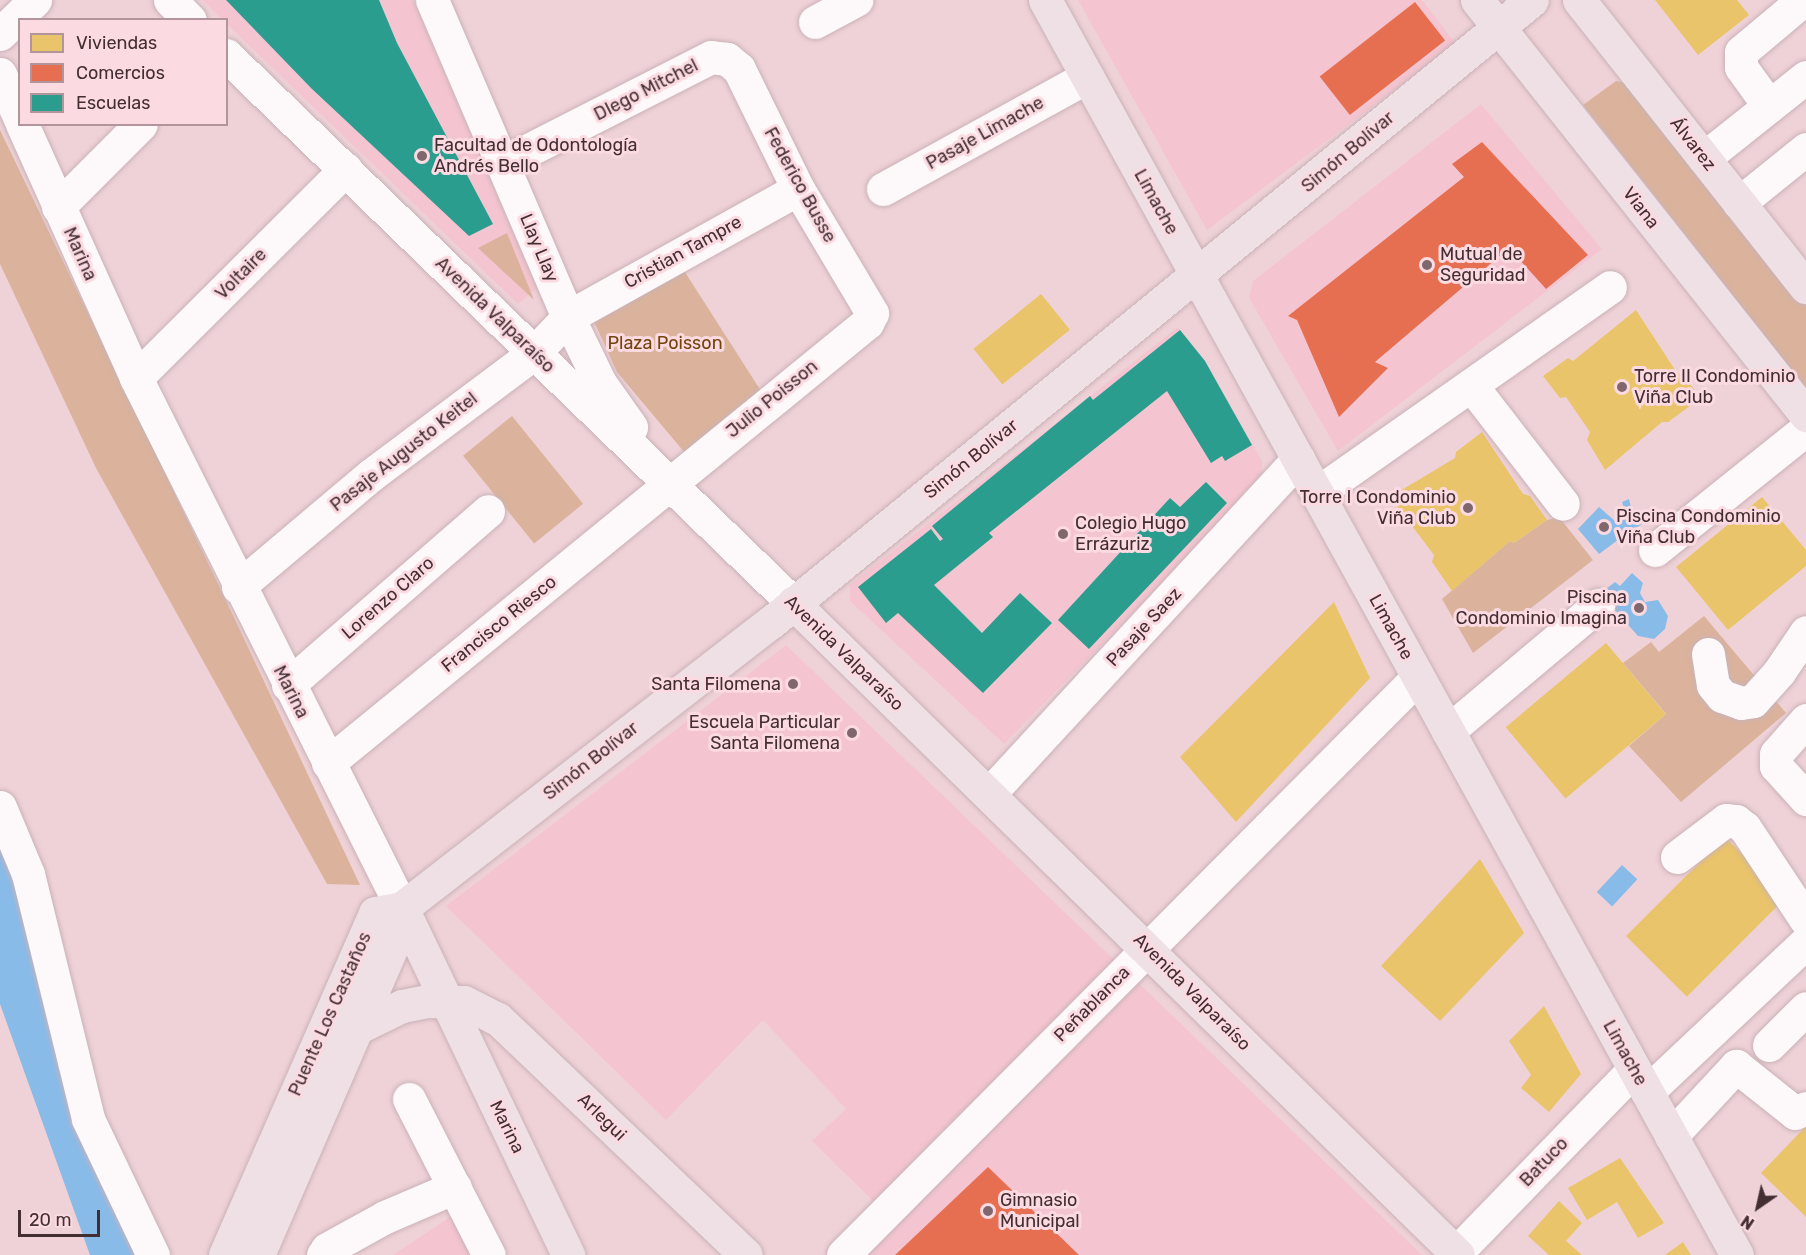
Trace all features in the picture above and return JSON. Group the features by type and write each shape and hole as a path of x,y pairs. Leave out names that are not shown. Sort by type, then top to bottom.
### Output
{"main road":[{"name":"Limache","path":"1045,0 1737,1255"},
{"name":"Viana","path":"1478,0 1806,415"},
{"name":"Simón Bolívar","path":"388,910 794,603 1532,0"},
{"name":"Álvarez","path":"1579,0 1806,287"},
{"name":"Avenida Valparaíso","path":"794,603 1456,1254"},
{"name":"Puente Los Castaños","path":"258,1255 393,945 388,910"},
{"name":"Puente Los Castaños","path":"225,1255 388,910"},
{"name":"Marina","path":"388,910 432,1001 568,1255"},
{"path":"357,1028 432,1001"},
{"name":"Arlegui","path":"432,1001 480,1008 514,1032 746,1255"}],"street":[{"path":"0,34 35,0"},
{"path":"170,0 188,18"},
{"name":"Llay Llay","path":"432,0 568,317 600,383 670,483"},
{"path":"814,22 856,0"},
{"path":"1769,106 1741,67 1740,52 1803,0"},
{"name":"Avenida Valparaíso","path":"228,57 794,603"},
{"name":"DIego Mitchel","path":"503,163 711,57 727,59"},
{"name":"Federico Busse","path":"727,59 739,69 798,189 872,313"},
{"path":"0,74 18,114"},
{"name":"Pasaje Limache","path":"883,189 1087,77"},
{"path":"1704,158 1806,77"},
{"name":"Marina","path":"23,126 136,378 328,764 388,910"},
{"path":"58,207 139,126"},
{"path":"1739,203 1806,150"},
{"name":"Voltaire","path":"136,378 346,169"},
{"name":"Cristian Tampre","path":"568,317 798,189"},
{"path":"1317,493 1610,287"},
{"name":"Julio Poisson","path":"670,483 867,322 872,313"},
{"name":"Pasaje Augusto Keitel","path":"238,587 371,475 534,353 568,317"},
{"path":"1471,385 1563,504"},
{"path":"1655,550 1806,429"},
{"name":"Pasaje Saez","path":"989,794 1298,459"},
{"name":"Francisco Riesco","path":"328,764 670,483"},
{"name":"Lorenzo Claro","path":"288,685 488,511"},
{"path":"1448,731 1598,605"},
{"path":"1708,654 1713,685 1722,696 1741,703 1753,701 1779,672 1806,632"},
{"name":"Peñablanca","path":"843,1255 1418,677"},
{"path":"1806,720 1776,754 1776,766 1806,799"},
{"path":"0,807 28,874 88,1119 153,1255"},
{"path":"1677,857 1726,820 1736,821 1745,828 1806,920"},
{"name":"Batuco","path":"1456,1254 1640,1080 1806,942"},
{"path":"1769,1045 1806,1008"},
{"path":"1671,1136 1736,1066 1796,1113 1806,1108"},
{"path":"409,1099 489,1255"},
{"path":"323,1255 327,1248 385,1217 455,1187"}],"shaded area":[{"name":"Facultad de Odontología Andrés Bello","path":"202,0 413,0 537,288 518,304 228,25 228,18 221,18"},
{"path":"1078,0 1422,0 1456,44 1207,230"},
{"name":"Mutual de Seguridad","path":"1481,104 1602,249 1338,451 1249,298 1253,281"},
{"name":"Colegio Hugo Errázuriz","path":"1178,327 1205,361 1262,461 1261,482 1004,744 850,601 850,585"},
{"path":"786,645 1422,1255 860,1255 874,1202 812,1141 846,1109 763,1020 666,1120 446,906"},
{"path":"453,1215 470,1255 393,1255"}],"green space":[{"path":"1616,81 1636,85 1806,301 1806,388 1583,105"},
{"path":"0,130 360,885 327,884 96,468 0,264"},
{"path":"507,233 534,300 478,248"},
{"name":"Plaza Poisson","path":"683,269 761,391 685,453 617,372 592,317"},
{"path":"512,416 583,504 534,543 463,456"},
{"path":"1559,517 1593,560 1473,653 1442,599 1510,541 1514,543 1547,520"},
{"path":"1704,616 1786,713 1681,802 1629,746 1666,714 1623,663 1651,642 1659,652"}],"water":[{"name":"Piscina Condominio Viña Club","path":"1629,499 1631,508 1645,513 1645,522 1636,528 1629,527 1626,534 1599,554 1578,529 1599,507 1615,521 1626,514 1622,502"},
{"name":"Piscina Condominio Imagina","path":"1632,573 1643,583 1640,593 1645,602 1658,600 1668,616 1665,629 1654,639 1638,636 1615,610 1606,589 1615,582 1620,586"},
{"path":"0,827 31,898 58,1067 102,1183 140,1255 90,1255 0,1004"},
{"path":"1622,865 1637,879 1612,906 1597,892"}],"building: Viviendas":[{"path":"1655,0 1737,0 1749,15 1698,55"},
{"path":"1041,294 1070,330 1002,384 973,349"},
{"name":"Torre II Condominio Viña Club","path":"1636,310 1677,373 1683,375 1701,398 1668,422 1662,422 1605,470 1587,440 1590,432 1566,397 1560,398 1543,376 1568,358 1573,361"},
{"name":"Torre I Condominio Viña Club","path":"1482,432 1523,494 1530,496 1547,520 1514,543 1510,541 1452,591 1432,562 1434,555 1390,497 1455,458 1456,452"},
{"path":"1762,497 1806,550 1806,566 1728,630 1676,567"},
{"path":"1334,602 1370,678 1236,822 1180,757"},
{"path":"1606,643 1666,714 1565,798 1506,727"},
{"path":"1725,837 1786,898 1687,997 1626,936"},
{"path":"1480,859 1524,933 1440,1021 1381,966"},
{"path":"1544,1006 1581,1074 1549,1112 1521,1088 1531,1075 1509,1041"},
{"path":"1806,1126 1806,1217 1761,1173"},
{"path":"1620,1158 1664,1223 1638,1238 1617,1202 1587,1220 1568,1188"},
{"path":"1559,1201 1582,1223 1566,1241 1582,1255 1549,1255 1528,1236"},
{"path":"1683,1242 1691,1255 1665,1255"}],"building: Comercios":[{"path":"1415,2 1445,41 1350,115 1320,76"},
{"path":"1482,142 1588,255 1546,289 1509,248 1375,362 1388,368 1339,417 1297,320 1288,316 1464,177 1452,164"},
{"name":"Gimnasio Municipal","path":"988,1167 1079,1255 895,1255"}],"building: Escuelas":[{"name":"Facultad de Odontología Andrés Bello","path":"226,0 379,0 397,43 493,224 469,236 311,88"},
{"path":"1180,330 1205,361 1252,445 1225,461 1222,456 1211,463 1167,391 989,533 993,537 934,585 982,633 1020,593 1052,623 983,693 898,613 886,623 858,587 931,529 940,541 943,539 932,526 1090,396 1093,400"},
{"path":"1206,482 1227,503 1089,649 1058,620 1170,498 1180,507"}],"place":[{"name":"Facultad de Odontología Andrés Bello","path":"422,156"},
{"name":"Mutual de Seguridad","path":"1427,265"},
{"name":"Torre II Condominio Viña Club","path":"1622,387"},
{"name":"Torre I Condominio Viña Club","path":"1468,508"},
{"name":"Piscina Condominio Viña Club","path":"1604,527"},
{"name":"Colegio Hugo Errázuriz","path":"1063,534"},
{"name":"Piscina Condominio Imagina","path":"1639,608"},
{"name":"Santa Filomena","path":"793,684"},
{"name":"Escuela Particular Santa Filomena","path":"852,733"},
{"name":"Gimnasio Municipal","path":"988,1211"}]}
